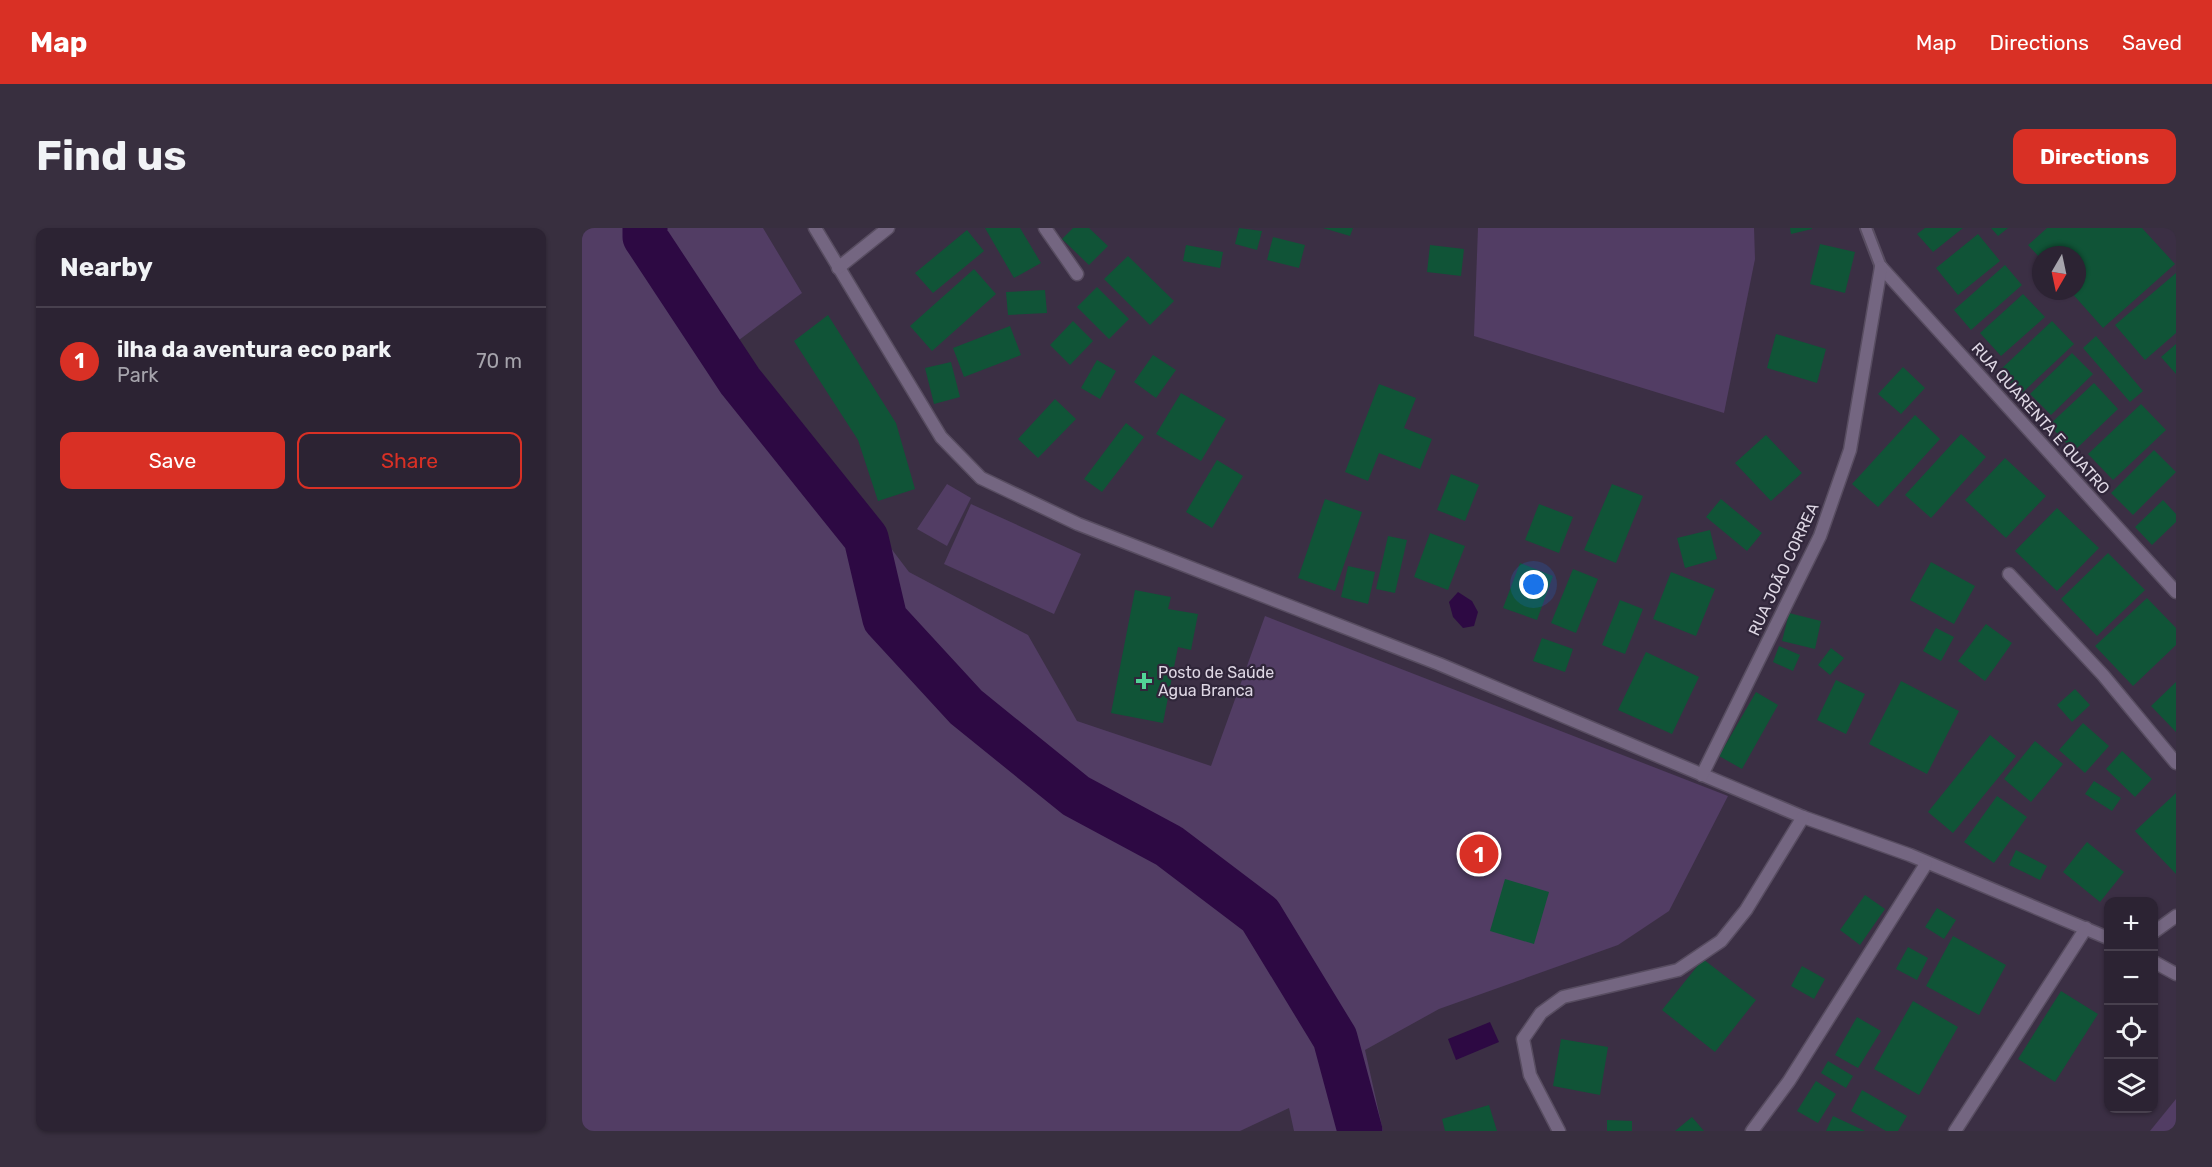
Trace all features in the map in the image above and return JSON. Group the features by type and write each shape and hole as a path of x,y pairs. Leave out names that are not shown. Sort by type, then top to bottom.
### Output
{"street":[{"path":"815,228 942,437 981,478 1078,524 1428,660 1803,817 1910,855 1926,864 2104,936"},
{"path":"838,268 888,228"},
{"path":"1045,228 1077,274"},
{"name":"RUA QUARENTA E QUATRO","path":"1881,267 2176,592"},
{"name":"RUA JOÃO CORREA","path":"1702,775 1824,526 1850,450 1881,267"},
{"path":"2009,574 2103,675 2176,763"},
{"path":"1559,1131 1530,1075 1523,1039 1541,1013 1563,997 1678,970 1721,941 1746,910 1803,817"},
{"path":"1752,1131 1789,1081 1926,864"},
{"path":"2158,929 2176,916"},
{"path":"1955,1131 2086,928"},
{"path":"2158,964 2176,974"}],"lane":[{"path":"1866,228 1881,267"}],"shaded area":[{"path":"582,228 763,228 802,293 735,343 909,572 1028,635 1077,721 1211,766 1265,616 1728,796 1669,911 1618,945 1439,1009 1365,1050 1383,1131 1294,1131 1289,1108 1240,1131 582,1131"},
{"path":"1478,228 1754,228 1755,259 1724,413 1474,336"},
{"path":"947,484 971,498 947,546 917,529"},
{"path":"971,504 1081,554 1054,614 944,564"},
{"path":"1458,592 1472,601 1478,612 1474,626 1463,628 1453,617 1449,602"},
{"path":"1490,1022 1499,1042 1456,1060 1448,1039"},
{"path":"2176,1099 2176,1131 2150,1131"}],"building":[{"path":"985,228 1020,228 1041,263 1014,278"},
{"path":"1073,228 1089,228 1108,246 1089,265 1062,239"},
{"path":"1239,228 1262,231 1257,250 1235,244"},
{"path":"1323,228 1353,228 1350,236"},
{"path":"1790,228 1812,228 1812,229 1791,234"},
{"path":"1925,228 1963,228 1933,252 1917,234"},
{"path":"1991,228 2008,228 1998,236"},
{"path":"2047,228 2142,228 2175,264 2103,328 2078,300 2086,300 2086,246 2032,246 2032,249 2028,245"},
{"path":"967,230 984,251 933,293 915,273"},
{"path":"1978,234 2000,261 1958,295 1936,268"},
{"path":"1273,237 1305,245 1299,268 1267,260"},
{"path":"1820,244 1855,252 1845,293 1810,284"},
{"path":"1186,245 1223,252 1220,268 1183,261"},
{"path":"1430,245 1464,249 1461,276 1427,272"},
{"path":"1128,256 1174,301 1150,325 1104,279"},
{"path":"2005,265 2022,285 1971,330 1954,310"},
{"path":"974,269 996,294 932,351 910,326"},
{"path":"2176,273 2176,333 2145,360 2115,325"},
{"path":"1097,287 1129,319 1109,339 1077,307"},
{"path":"1045,290 1047,313 1008,315 1006,292"},
{"path":"2023,294 2045,317 2001,356 1980,333"},
{"path":"828,315 896,423 915,489 878,501 858,440 794,341"},
{"path":"1073,321 1093,341 1070,365 1050,345"},
{"path":"2052,321 2074,344 2021,394 1999,371"},
{"path":"1010,326 1021,355 964,377 953,348"},
{"path":"1776,334 1826,349 1817,383 1767,368"},
{"path":"2096,336 2143,391 2130,402 2083,348"},
{"path":"2176,344 2176,374 2161,357"},
{"path":"2072,353 2093,374 2051,415 2030,394"},
{"path":"1153,355 1176,370 1156,398 1134,382"},
{"path":"1097,360 1116,371 1100,399 1081,388"},
{"path":"951,362 960,397 934,404 925,368"},
{"path":"1903,367 1925,388 1901,414 1878,394"},
{"path":"2094,383 2118,409 2074,451 2049,425"},
{"path":"1379,384 1416,398 1404,428 1432,439 1420,469 1379,453 1368,481 1345,472"},
{"path":"1181,393 1226,419 1201,461 1156,434"},
{"path":"1055,399 1076,419 1038,458 1018,439"},
{"path":"2141,404 2166,430 2113,480 2088,454"},
{"path":"1915,415 1940,439 1878,507 1852,484"},
{"path":"1126,423 1144,437 1102,492 1084,479"},
{"path":"1961,434 1986,457 1931,518 1905,495"},
{"path":"1766,435 1802,473 1771,501 1735,463"},
{"path":"2154,450 2176,472 2133,515 2111,493"},
{"path":"2005,458 2046,496 2006,538 1965,500"},
{"path":"1217,460 1243,476 1212,528 1186,512"},
{"path":"1451,474 1479,485 1465,521 1437,510"},
{"path":"1612,484 1643,496 1616,563 1584,550"},
{"path":"1325,499 1362,512 1335,591 1298,578"},
{"path":"1721,499 1762,533 1747,551 1706,517"},
{"path":"2163,500 2176,514 2176,522 2152,545 2135,527"},
{"path":"1539,504 1573,517 1559,553 1525,540"},
{"path":"2057,508 2099,548 2057,591 2015,551"},
{"path":"1710,530 1717,559 1685,568 1677,538"},
{"path":"1430,533 1465,546 1448,590 1414,577"},
{"path":"1388,536 1407,540 1395,593 1376,589"},
{"path":"2108,553 2145,590 2097,636 2061,599"},
{"path":"1931,562 1975,586 1954,624 1910,600"},
{"path":"1520,563 1553,576 1537,620 1503,608"},
{"path":"1348,566 1375,572 1368,604 1341,597"},
{"path":"1573,569 1598,579 1576,633 1551,623"},
{"path":"1671,572 1715,589 1696,636 1653,619"},
{"name":"Posto de Saúde Agua Branca","path":"1135,590 1171,597 1168,609 1198,614 1191,650 1178,647 1163,723 1111,713"},
{"path":"2147,598 2176,628 2176,645 2133,686 2095,646"},
{"path":"1620,600 1643,609 1625,654 1602,645"},
{"path":"1789,613 1821,621 1815,649 1782,641"},
{"path":"1986,624 2012,643 1985,681 1958,661"},
{"path":"1936,628 1954,637 1941,661 1923,651"},
{"path":"1542,638 1573,649 1565,672 1533,661"},
{"path":"1779,646 1800,655 1793,671 1773,662"},
{"path":"1831,648 1844,658 1830,675 1818,665"},
{"path":"1646,652 1699,677 1672,734 1618,710"},
{"path":"1836,680 1865,694 1846,734 1817,720"},
{"path":"1901,681 1959,711 1927,774 1869,744"},
{"path":"2176,682 2176,732 2151,706"},
{"path":"2075,689 2090,705 2072,722 2057,705"},
{"path":"1756,692 1778,705 1742,769 1719,756"},
{"path":"2083,723 2109,746 2085,773 2059,750"},
{"path":"1990,735 2016,756 1953,833 1928,812"},
{"path":"2035,741 2063,764 2031,802 2004,779"},
{"path":"2122,751 2152,779 2135,797 2106,769"},
{"path":"2094,781 2121,798 2112,811 2085,794"},
{"path":"2176,793 2176,874 2135,831"},
{"path":"1997,796 2027,817 1994,863 1964,842"},
{"path":"2087,842 2124,872 2100,902 2063,872"},
{"path":"2016,850 2047,866 2040,880 2009,865"},
{"path":"1505,879 1549,892 1534,944 1490,931"},
{"path":"1865,895 1885,909 1860,945 1840,930"},
{"path":"1937,908 1956,920 1944,939 1925,927"},
{"path":"1953,936 2006,965 1979,1015 1926,986"},
{"path":"1908,947 1928,958 1917,980 1896,969"},
{"path":"1703,959 1756,1000 1715,1052 1662,1010"},
{"path":"1802,966 1825,979 1814,999 1791,986"},
{"path":"2061,991 2098,1014 2055,1082 2018,1059"},
{"path":"1913,1001 1958,1027 1919,1095 1874,1069"},
{"path":"1857,1017 1881,1031 1858,1068 1835,1055"},
{"path":"1561,1039 1608,1047 1600,1095 1553,1086"},
{"path":"1828,1061 1853,1076 1846,1088 1821,1073"},
{"path":"1816,1081 1836,1094 1818,1123 1797,1111"},
{"path":"1862,1090 1907,1116 1898,1131 1886,1131 1851,1111"},
{"path":"1489,1105 1497,1131 1445,1131 1442,1119"},
{"path":"1833,1116 1865,1131 1826,1131"},
{"path":"1692,1117 1704,1131 1675,1131"},
{"path":"1607,1120 1632,1121 1632,1131 1607,1131"}],"waterway":[{"path":"645,228 645,237 740,381 866,538 885,619 966,707 1076,796 1169,846 1260,915 1335,1038 1360,1131"}],"place":[{"name":"Posto de Saúde Agua Branca","path":"1144,681"},
{"name":"ilha da aventura eco park","path":"1479,854"}]}
